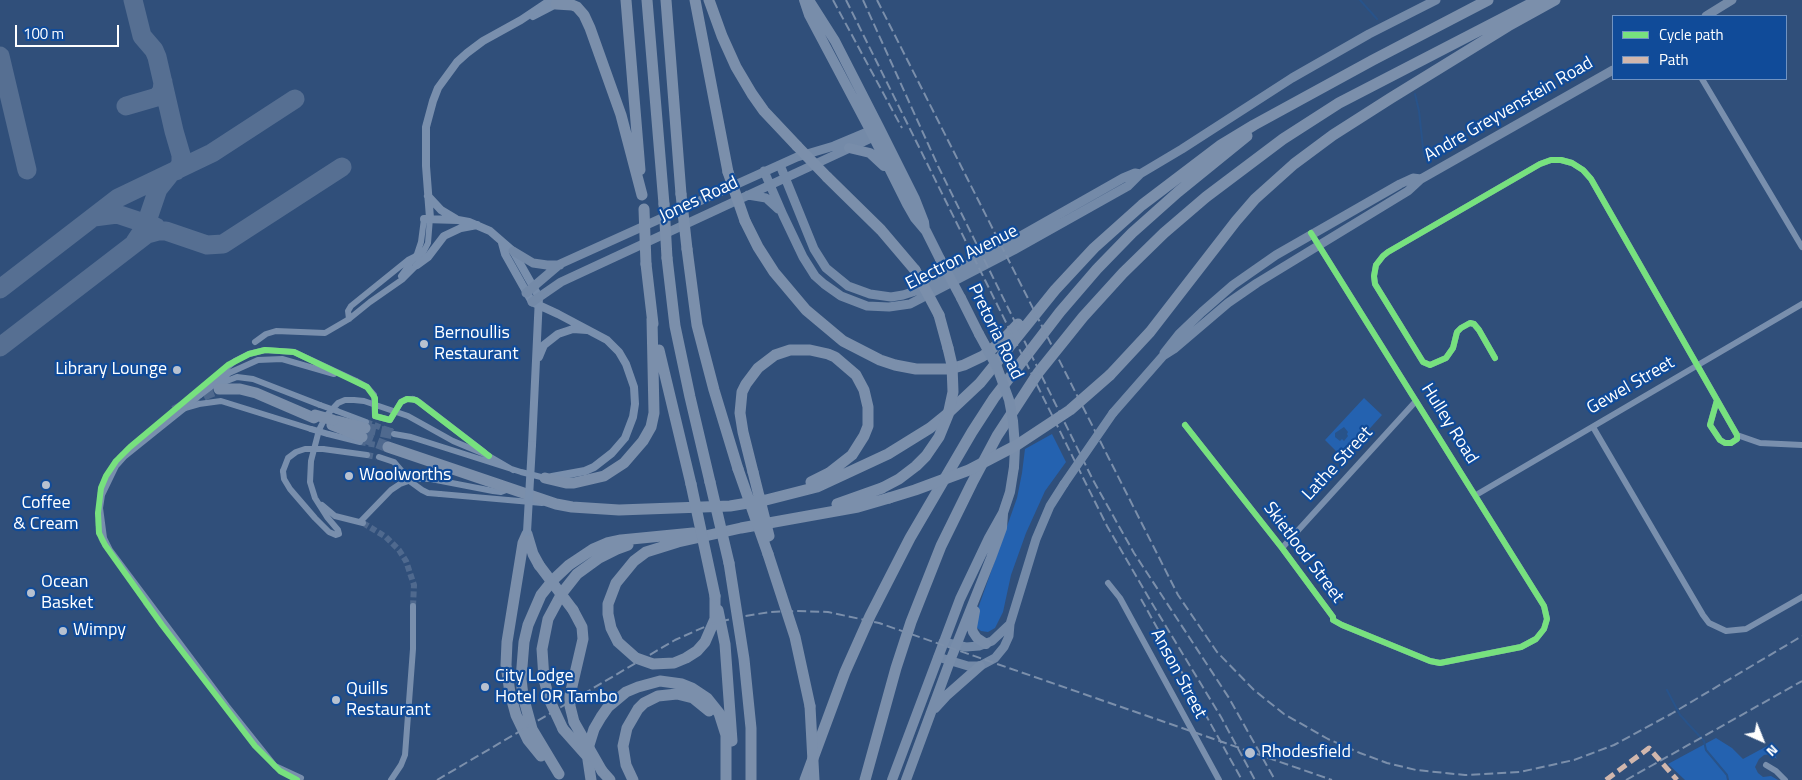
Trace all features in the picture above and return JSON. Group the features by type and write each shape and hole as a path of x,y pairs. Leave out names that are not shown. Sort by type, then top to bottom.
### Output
{"highway":[{"path":"578,0 596,42 621,115 642,195"},
{"path":"545,478 558,482 574,483 604,476 624,463 643,441 651,427 654,413 652,319 646,264 644,209 626,0"},
{"path":"647,0 667,258 676,326 690,397 729,563 744,659 750,728 751,780"},
{"path":"666,0 686,249 697,325 714,390 738,468 770,552"},
{"path":"695,0 728,172 745,221 762,253 786,288 824,327 843,340 880,360 904,368 922,370 950,369 964,365 994,348 1058,279 1142,205 1221,145 1488,0"},
{"path":"709,0 736,67 764,111 886,235 915,270 939,315 952,365 953,392 948,415 938,437 926,456 885,493 858,507 741,528 678,542 646,552 634,562 616,583 609,599 608,614 614,636 622,647 644,662 662,665 686,658 697,651 705,642 715,619 716,599"},
{"path":"865,780 905,640 941,546 972,482 998,436 1038,373 1083,317 1164,233 1206,197 1284,139 1339,103 1538,0"},
{"path":"885,493 915,490 952,477 1017,445 1070,410 1110,375 1150,332 1236,221 1255,199 1294,164 1333,135 1391,98 1508,26 1555,0"},
{"path":"557,1 572,5 584,15"},
{"path":"805,780 838,689 870,616 910,538 994,398 1060,312 1097,269 1132,233 1220,157 1283,110"},
{"path":"388,447 556,504 619,510 730,506 817,487 858,469 910,441 946,415 980,382 1055,290 1094,248"},
{"path":"652,319 725,644 732,728 732,780"},
{"path":"782,496 829,473 845,462 859,446 868,426 868,407 864,390 856,376 842,362 820,351 790,350 766,360 751,376 742,392 740,413 772,567 795,638 810,706 814,780"},
{"path":"219,389 234,388 248,391 298,411 363,432"},
{"path":"561,777 532,729 523,696 521,679 524,642 534,609 541,594 557,575 593,549 621,540 741,528"},
{"path":"527,533 533,554 539,565 573,610 582,627 583,639 570,695 571,712 574,722 606,776"},
{"path":"527,533 523,543 507,642 506,665 516,715 528,740 561,777"},
{"path":"606,776 563,729 549,699 544,679 542,649 544,633 553,608 577,574 617,548 664,536"},
{"path":"591,780 588,745 601,717 608,707 626,692 660,681 682,684 692,688 707,698 719,713 726,735 728,771 725,780"},
{"path":"633,780 626,765 623,746 631,718 644,703 658,696 670,694 693,698 704,705 712,715 720,734 725,780"}],"main road":[{"name":"Pretoria Road","path":"804,0 809,15 915,199 926,231"},
{"name":"Pretoria Road","path":"809,0 835,41 876,132 891,174 915,218 926,231 997,367 1009,400 1013,421 1014,467 1010,492 1003,513 981,554 943,642 892,780"},
{"name":"Electron Avenue","path":"764,171 782,215 806,262 824,284 841,296 858,303 878,307 900,306 922,299 1128,186 1140,174 1323,59 1436,0"},
{"path":"1708,15 1732,0"},
{"name":"Andre Greyvenstein Road","path":"980,666 995,658 1004,647 1009,636 1010,624 1036,539 1050,506 1113,413 1163,356 1257,282 1408,191 1422,179 1612,71"},
{"name":"Jones Road","path":"536,302 556,285 570,278 807,169 876,132"},
{"name":"Jones Road","path":"560,264 764,171 798,157 876,132"},
{"path":"849,148 870,153 891,174"},
{"name":"Electron Avenue","path":"780,165 814,249 826,268 848,286 870,294 891,297 925,288 1123,178 1135,173 1140,174"},
{"path":"793,198 795,183 807,169"},
{"name":"Andre Greyvenstein Road","path":"1163,356 1179,334 1233,285 1276,255 1311,233 1400,184 1413,178 1422,179"},
{"path":"747,195 766,198 782,215"},
{"path":"514,251 533,263 560,264"},
{"path":"530,290 560,264"},
{"name":"Pretoria Road","path":"906,780 929,714 1002,528 1003,513"},
{"path":"979,590 972,628 975,636 986,644"},
{"name":"Andre Greyvenstein Road","path":"986,644 992,641 1010,624"},
{"path":"943,642 966,647 986,644"},
{"path":"938,657 968,666 980,666"},
{"path":"929,714 980,666"}],"street":[{"path":"394,284 416,256 427,219 429,210 425,145 426,127 438,88 457,62 467,53 521,20 557,1"},
{"path":"1703,80 1802,247"},
{"path":"1495,358 1479,330 1474,324 1470,324 1457,332 1453,348 1446,358 1430,365 1423,362 1379,292 1374,280 1375,270 1379,260 1388,252 1540,164 1551,160 1572,163 1583,170 1591,179 1737,435 1760,443 1802,445"},
{"path":"428,196 441,210 458,220"},
{"path":"427,219 458,220 490,231 502,243 514,251 536,302 536,368 527,533"},
{"path":"417,265 428,243 427,219"},
{"path":"255,342 262,336 276,331 325,333 349,319 402,279 428,257 444,236 461,228 477,225"},
{"name":"Hulley Road","path":"1311,233 1544,606 1547,619 1541,634"},
{"path":"502,243 504,254 530,290"},
{"path":"349,319 348,310 351,306 408,260 416,256"},
{"path":"393,433 545,478 578,473 594,467 606,459 625,438 633,417 635,404 634,387 626,364 615,348 592,331 536,302"},
{"name":"Gewel Street","path":"1476,495 1802,304"},
{"path":"536,368 542,348 553,337 573,329 592,331"},
{"path":"204,387 228,366 244,356 265,350 294,352 367,387 374,394 375,416 390,420 401,402 413,399 489,456 513,470"},
{"path":"301,778 275,766 227,706 110,550 104,538 100,518 102,495 116,466 124,457 200,395 233,371 258,360 282,359 356,381"},
{"path":"200,395 230,379 244,377 282,390 315,417"},
{"path":"367,455 338,450 305,449 290,456 283,471 286,483 326,530 333,534 339,534 338,530 319,506 312,490 309,474 311,461 319,430 329,412 338,403 345,400 364,401 401,413 453,441 489,456"},
{"path":"1717,400 1710,423 1711,427 1720,440 1725,443 1731,443 1737,435"},
{"name":"Lathe Street","path":"1282,548 1416,401"},
{"path":"185,408 221,402 274,417 315,417"},
{"name":"Skietlood Street","path":"1185,425 1282,548 1334,620 1346,627 1431,661 1446,663 1516,648 1531,642 1541,634"},
{"path":"1592,427 1709,624 1726,632 1746,629 1802,597"},
{"path":"376,457 394,462 411,482 425,492 556,504"},
{"path":"312,490 322,505 333,514 362,523 392,490 400,484 414,479 431,479 501,492 510,489"},
{"name":"Anson Street","path":"1108,584 1120,598 1219,780"},
{"path":"391,780 405,755 413,650 413,606"},
{"path":"1766,766 1776,771 1785,780"}],"shaded area":[{"path":"1364,398 1382,415 1343,458 1325,440"},
{"path":"1344,427 1348,432 1348,436 1344,441 1342,439 1340,441 1335,437 1335,433"},
{"path":"1052,434 1066,462 1045,491 1026,533 1011,575 1003,612 995,628 988,632 981,631 976,627 975,617 1017,498 1025,449"},
{"path":"1716,738 1732,748 1743,759 1769,745 1777,759 1770,754 1764,755 1759,759 1755,767 1763,777 1771,776 1778,780 1685,780 1668,764"}],"waterway":[{"path":"1360,0 1377,19"},
{"path":"1415,94 1419,111 1424,157"},
{"path":"1667,690 1680,715 1704,741 1706,750 1727,775 1728,780"}],"taxiway":[{"path":"133,0 142,36 154,50 157,57 181,155 181,164 176,171"},
{"path":"0,56 27,170"},
{"path":"126,106 157,97 162,91 163,82"},
{"path":"0,289 118,198 212,153 295,99"},
{"path":"0,347 147,234 166,231 207,245 223,244 342,167"},
{"path":"135,242 145,227 158,189 170,174"},
{"path":"94,217 117,214 156,227"}],"tunnel":[{"path":"100,498 101,488 116,461 130,447 204,387"},
{"path":"174,411 219,389"},
{"path":"366,422 393,432"},
{"path":"365,428 394,434"},
{"path":"362,437 388,447"},
{"path":"360,442 388,447"},
{"path":"367,455 376,457"},
{"path":"98,511 99,533 103,542"},
{"path":"363,523 386,537 399,550 406,561 414,585 413,606"},
{"path":"145,602 186,656"}],"railway":[{"path":"833,0 902,128"},
{"path":"846,0 1107,526 1221,717 1255,780"},
{"path":"863,0 938,166 1093,480 1134,553 1229,698 1275,780"},
{"path":"877,0 1178,595 1217,652 1254,690 1284,714 1328,739 1387,763 1416,770 1465,775 1520,772 1574,760 1614,745 1671,714 1802,636"},
{"path":"1141,599 1242,780"},
{"path":"437,780 675,640 711,624 739,617 770,612 797,611 828,612 879,623 1332,780"},
{"path":"1626,780 1802,681"}],"marked path":[{"path":"1606,780 1649,748 1677,780"}],"cycle path":[{"path":"1495,358 1479,330 1474,324 1470,323 1457,332 1453,348 1446,358 1430,365 1423,362 1375,284 1376,265 1388,252 1540,164 1551,160 1561,160 1572,163 1583,170 1591,179 1737,435 1737,439 1731,443 1725,443 1720,440 1710,425 1717,400"},
{"path":"1185,425 1282,548 1333,617 1333,620 1430,661 1440,663 1521,647 1536,639 1544,629 1547,619 1544,606 1311,233"},
{"path":"297,780 280,771 255,746 162,625 105,545 99,533 98,513 101,488 106,476 116,461 130,447 228,365 249,354 265,350 294,352 367,387 375,398 375,416 390,420 401,402 407,399 416,400 489,456"}],"place":[{"name":"Bernoullis Restaurant","path":"424,344"},
{"name":"Library Lounge","path":"177,370"},
{"name":"Woolworths","path":"349,476"},
{"name":"Coffee & Cream","path":"46,485"},
{"name":"Ocean Basket","path":"31,593"},
{"name":"Wimpy","path":"63,631"},
{"name":"City Lodge Hotel OR Tambo","path":"485,687"},
{"name":"Quills Restaurant","path":"336,700"},
{"name":"Rhodesfield","path":"1250,753"}]}
